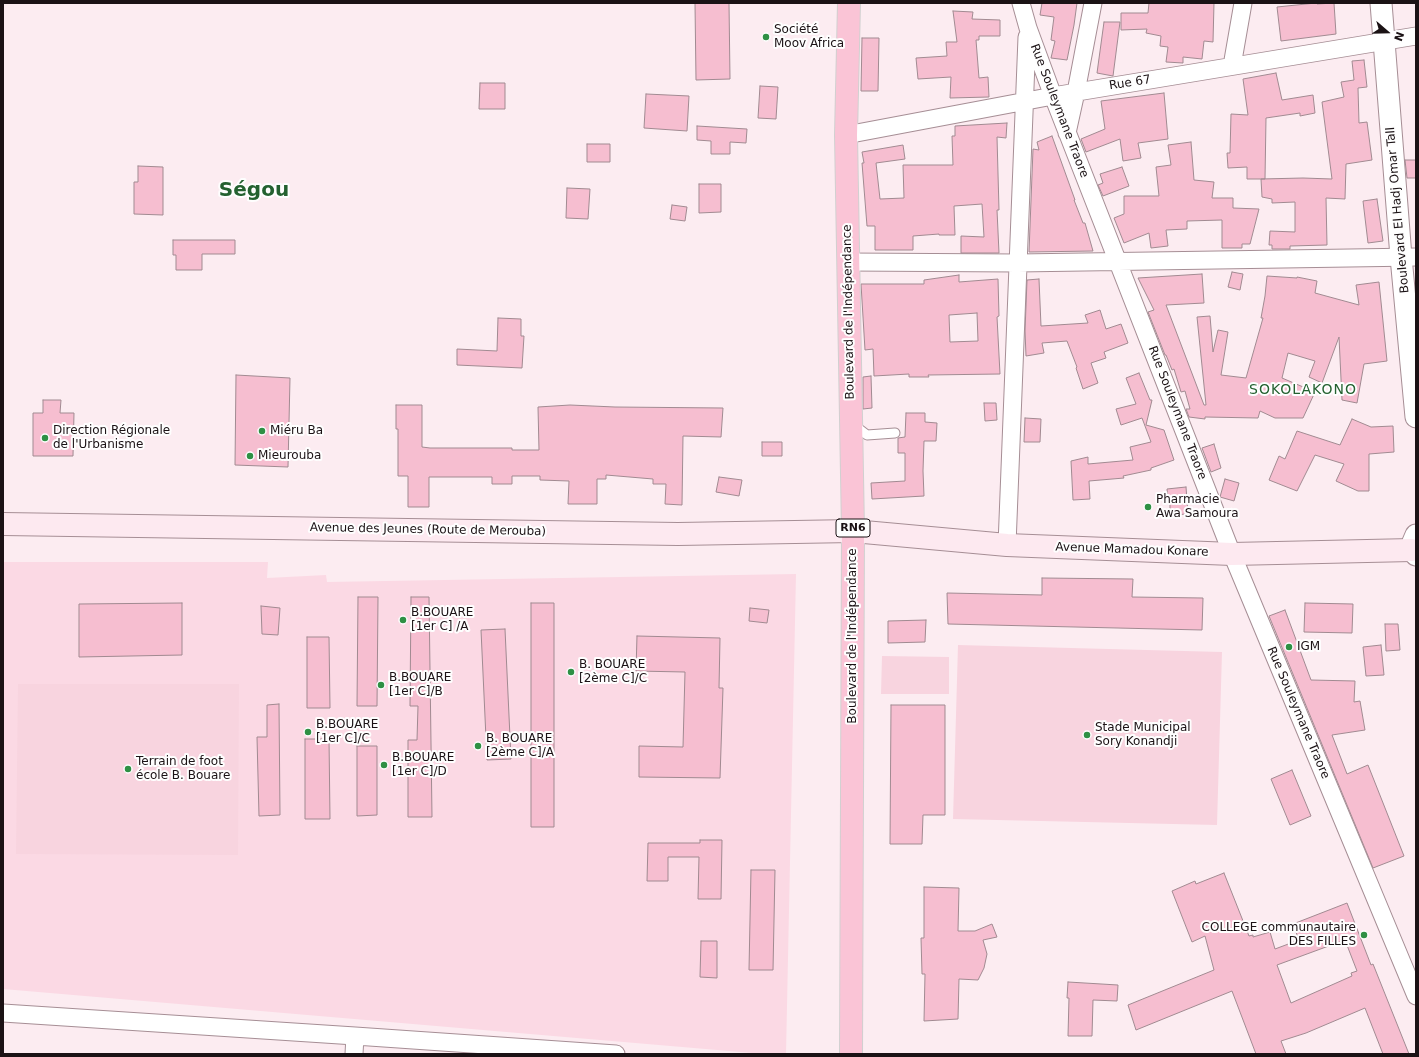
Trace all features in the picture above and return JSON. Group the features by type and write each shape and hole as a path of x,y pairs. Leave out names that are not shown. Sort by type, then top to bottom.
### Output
{"highway":[{"name":"Boulevard de l'Indépendance","path":"849,3 846,135 847,262 853,531 851,1054"}],"main road":[{"name":"Avenue des Jeunes (Route de Merouba)","path":"3,524 678,534 853,531"},
{"name":"Avenue Mamadou Konare","path":"853,531 1007,545 1232,554 1415,547"}],"street":[{"name":"Rue Souleymane Traore","path":"1021,3 1028,28 1052,96 1232,554 1416,996"},
{"path":"1067,133 1093,3"},
{"path":"1232,66 1243,3"},
{"name":"Boulevard El Hadj Omar Tall","path":"1381,3 1384,42 1409,257 1416,417"},
{"path":"1007,545 1028,28"},
{"name":"Rue 67","path":"846,135 1052,96 1384,42 1415,33"},
{"path":"847,262 1018,263 1409,257"},
{"path":"3,1013 616,1054"},
{"path":"354,1054 355,1036"}],"lane":[{"path":"851,423 867,435 895,433"}],"shaded area":[{"path":"3,562 268,562 267,578 326,575 327,582 796,574 786,1054 764,1054 3,989"},
{"name":"Stade Municipal Sory Konandji","path":"958,645 1222,652 1217,825 953,819"},
{"path":"882,656 949,657 949,694 881,694"},
{"name":"Terrain de foot école B. Bouare","path":"18,684 239,684 238,855 16,854"}],"building":[{"path":"695,3 729,3 730,79 696,80"},
{"path":"1042,3 1077,3 1067,60 1051,58 1055,41 1051,40 1054,17 1040,15"},
{"path":"1149,3 1214,3 1213,42 1204,41 1202,59 1183,57 1183,63 1166,62 1168,47 1160,46 1161,36 1146,33 1147,29 1121,30 1121,13 1148,13"},
{"path":"1316,3 1334,3 1336,34 1281,41 1277,7"},
{"path":"953,11 973,12 972,19 1000,20 1000,36 979,36 979,40 976,40 979,78 988,77 989,97 950,98 951,77 918,79 916,58 947,56 946,42 957,42"},
{"path":"1104,22 1120,22 1113,76 1097,73"},
{"path":"862,38 879,38 878,91 861,91"},
{"path":"1364,60 1367,87 1358,88 1359,123 1367,122 1372,160 1346,164 1345,199 1326,198 1327,245 1290,246 1290,249 1272,249 1272,245 1269,245 1270,231 1295,232 1295,202 1272,203 1272,199 1262,197 1261,179 1332,179 1322,102 1344,97 1341,82 1354,80 1352,61"},
{"path":"1276,73 1282,100 1313,95 1315,113 1300,116 1300,113 1266,118 1265,179 1247,179 1247,167 1228,168 1227,153 1230,153 1231,114 1248,115 1243,79"},
{"path":"480,83 505,83 505,109 479,109"},
{"path":"760,86 778,87 776,119 758,118"},
{"path":"1164,93 1168,139 1138,143 1141,158 1123,161 1120,139 1086,152 1081,139 1105,129 1101,101"},
{"path":"646,94 689,96 687,131 644,128"},
{"path":"1007,123 1006,138 997,137 999,210 997,210 999,253 961,253 961,236 984,237 982,204 954,206 955,235 939,234 913,236 913,250 875,250 875,226 867,226 862,163 864,163 862,152 903,145 905,159 876,163 880,199 904,198 903,165 953,165 952,136 955,136 955,126"},
{"path":"697,126 747,129 746,143 730,142 730,154 711,154 711,141 697,140"},
{"path":"1052,136 1074,200 1083,223 1085,223 1093,251 1029,252 1033,149 1039,150 1037,142"},
{"path":"1191,142 1194,180 1214,182 1212,198 1233,198 1233,208 1259,209 1250,244 1242,244 1242,248 1222,248 1222,220 1187,221 1187,229 1166,230 1168,246 1151,248 1149,233 1124,243 1114,218 1124,214 1124,196 1159,196 1156,167 1171,165 1168,145"},
{"path":"587,144 610,144 610,162 587,162"},
{"path":"1405,160 1416,160 1416,178 1407,178"},
{"path":"138,166 163,167 163,215 134,214 134,182 138,182"},
{"path":"1122,167 1129,186 1103,196 1098,185 1103,183 1100,174"},
{"path":"699,184 721,184 721,212 699,213"},
{"path":"567,188 590,189 588,219 566,218"},
{"path":"1377,199 1383,241 1368,243 1363,201"},
{"path":"672,205 687,207 685,221 670,219"},
{"path":"173,240 235,240 235,254 202,254 202,270 176,270 176,255 173,255"},
{"path":"1232,272 1243,274 1240,290 1228,287"},
{"path":"1202,274 1204,303 1166,305 1204,405 1206,405 1197,317 1210,316 1213,352 1218,330 1228,332 1221,375 1246,378 1263,318 1261,318 1267,276 1297,277 1317,281 1315,293 1359,305 1356,285 1379,282 1387,361 1364,364 1357,403 1342,400 1339,337 1322,383 1309,377 1315,361 1288,353 1282,378 1315,392 1303,418 1275,418 1260,411 1258,418 1205,417 1205,419 1189,417 1186,409 1190,409 1185,391 1181,392 1174,369 1172,370 1165,355 1148,312 1154,310 1138,278"},
{"path":"959,275 959,282 998,279 999,316 997,317 1000,374 928,375 929,377 909,377 909,374 874,376 873,349 865,350 861,284 924,284 924,280","holes":["977,313 978,341 950,342 949,315"]},
{"path":"1039,279 1041,326 1088,323 1085,315 1100,310 1106,329 1121,324 1128,343 1104,352 1106,358 1091,363 1098,383 1083,389 1076,368 1077,367 1067,341 1042,343 1044,353 1026,356 1025,331 1027,280"},
{"path":"498,318 521,319 521,336 524,336 522,368 457,365 457,349 497,351"},
{"path":"1139,373 1150,400 1152,400 1146,425 1164,430 1174,460 1151,468 1151,470 1123,476 1124,478 1089,481 1090,499 1073,500 1071,461 1088,457 1088,464 1133,460 1130,447 1151,442 1142,418 1121,425 1116,409 1136,404 1126,378"},
{"path":"236,375 290,378 288,467 235,465"},
{"path":"871,376 872,408 863,409 863,377"},
{"path":"43,400 61,400 60,413 74,413 73,456 33,456 33,413 43,413"},
{"path":"984,403 996,403 997,420 985,421"},
{"path":"396,405 422,405 422,447 512,448 512,450 539,450 538,407 570,405 723,408 721,437 683,436 682,505 665,504 666,484 653,484 653,479 606,475 606,479 597,479 597,504 568,504 569,481 540,480 540,476 512,476 512,484 492,484 492,477 429,477 429,507 408,507 408,476 398,476 398,429 396,429"},
{"path":"906,413 925,413 925,422 937,423 936,441 924,441 924,496 872,499 871,483 905,481 905,453 898,453 898,438 905,437"},
{"path":"1025,418 1041,419 1040,442 1024,442"},
{"path":"1352,419 1371,427 1393,426 1394,452 1369,454 1369,491 1358,491 1336,481 1344,464 1315,455 1297,491 1269,480 1279,456 1285,459 1297,431 1340,445"},
{"path":"762,442 782,442 782,456 762,456"},
{"path":"1214,444 1221,468 1211,472 1202,448"},
{"path":"719,477 742,480 739,496 716,492"},
{"path":"1225,479 1239,483 1234,501 1220,497"},
{"path":"1186,487 1188,514 1170,515 1170,501 1168,501 1167,489"},
{"path":"1042,578 1133,579 1132,597 1203,598 1202,630 948,624 947,593 1042,595"},
{"path":"358,597 378,597 377,706 357,706"},
{"path":"411,597 429,597 432,817 408,817 408,740 417,740 418,706 410,706"},
{"path":"182,603 182,655 79,657 79,604"},
{"path":"531,603 554,603 554,827 531,827"},
{"path":"1305,603 1353,604 1352,633 1304,632"},
{"path":"261,606 280,608 278,635 262,634"},
{"path":"750,608 769,610 767,623 749,621"},
{"path":"1285,610 1311,680 1355,681 1354,702 1360,701 1365,730 1332,735 1347,774 1368,765 1404,856 1373,868 1269,616"},
{"path":"926,620 925,642 888,643 888,621"},
{"path":"1385,624 1398,624 1400,650 1386,651"},
{"path":"505,629 511,759 487,760 481,630"},
{"path":"637,636 720,638 719,688 723,688 720,778 639,777 639,746 683,747 685,672 636,671"},
{"path":"307,637 329,637 330,708 307,708"},
{"path":"1381,645 1384,675 1366,676 1363,647"},
{"path":"279,704 280,815 259,816 257,737 267,737 267,705"},
{"path":"891,705 945,705 945,815 923,815 922,844 890,844"},
{"path":"305,739 329,739 330,819 305,819"},
{"path":"357,746 377,746 377,815 357,816"},
{"path":"1292,770 1311,816 1290,825 1271,779"},
{"path":"700,840 722,840 721,899 698,899 699,857 668,857 668,881 647,881 648,843 700,843"},
{"path":"751,870 775,870 773,970 749,970"},
{"path":"1224,873 1249,936 1253,935 1253,937 1270,932 1275,949 1299,940 1293,924 1347,903 1371,965 1373,964 1409,1054 1383,1054 1365,1008 1306,1033 1281,1041 1286,1054 1256,1054 1232,991 1136,1030 1128,1005 1214,970 1205,936 1192,942 1172,891 1195,881 1196,884","holes":["1345,940 1357,971 1351,973 1352,976 1291,1003 1277,965"]},
{"path":"924,887 959,888 958,931 975,931 992,924 997,937 983,940 987,954 984,968 978,980 959,979 958,1019 924,1021 925,974 922,974 921,938 924,938"},
{"path":"701,941 717,941 717,978 700,977"},
{"path":"1068,982 1118,985 1117,1001 1093,1000 1092,1036 1068,1036"}],"place":[{"name":"Société Moov Africa","path":"766,37"},
{"name":"Miéru Ba","path":"262,431"},
{"name":"Direction Régionale de l'Urbanisme","path":"45,438"},
{"name":"Mieurouba","path":"250,456"},
{"name":"Pharmacie Awa Samoura","path":"1148,507"},
{"name":"B.BOUARE [1er C] /A","path":"403,620"},
{"name":"IGM","path":"1289,647"},
{"name":"B. BOUARE [2ème C]/C","path":"571,672"},
{"name":"B.BOUARE [1er C]/B","path":"381,685"},
{"name":"B.BOUARE [1er C]/C","path":"308,732"},
{"name":"Stade Municipal Sory Konandji","path":"1087,735"},
{"name":"B. BOUARE [2ème C]/A","path":"478,746"},
{"name":"B.BOUARE [1er C]/D","path":"384,765"},
{"name":"Terrain de foot école B. Bouare","path":"128,769"},
{"name":"COLLEGE communautaire DES FILLES","path":"1364,935"}],"district":[{"name":"Ségou","path":"254,191"},
{"name":"SOKOLAKONO","path":"1303,390"}]}
